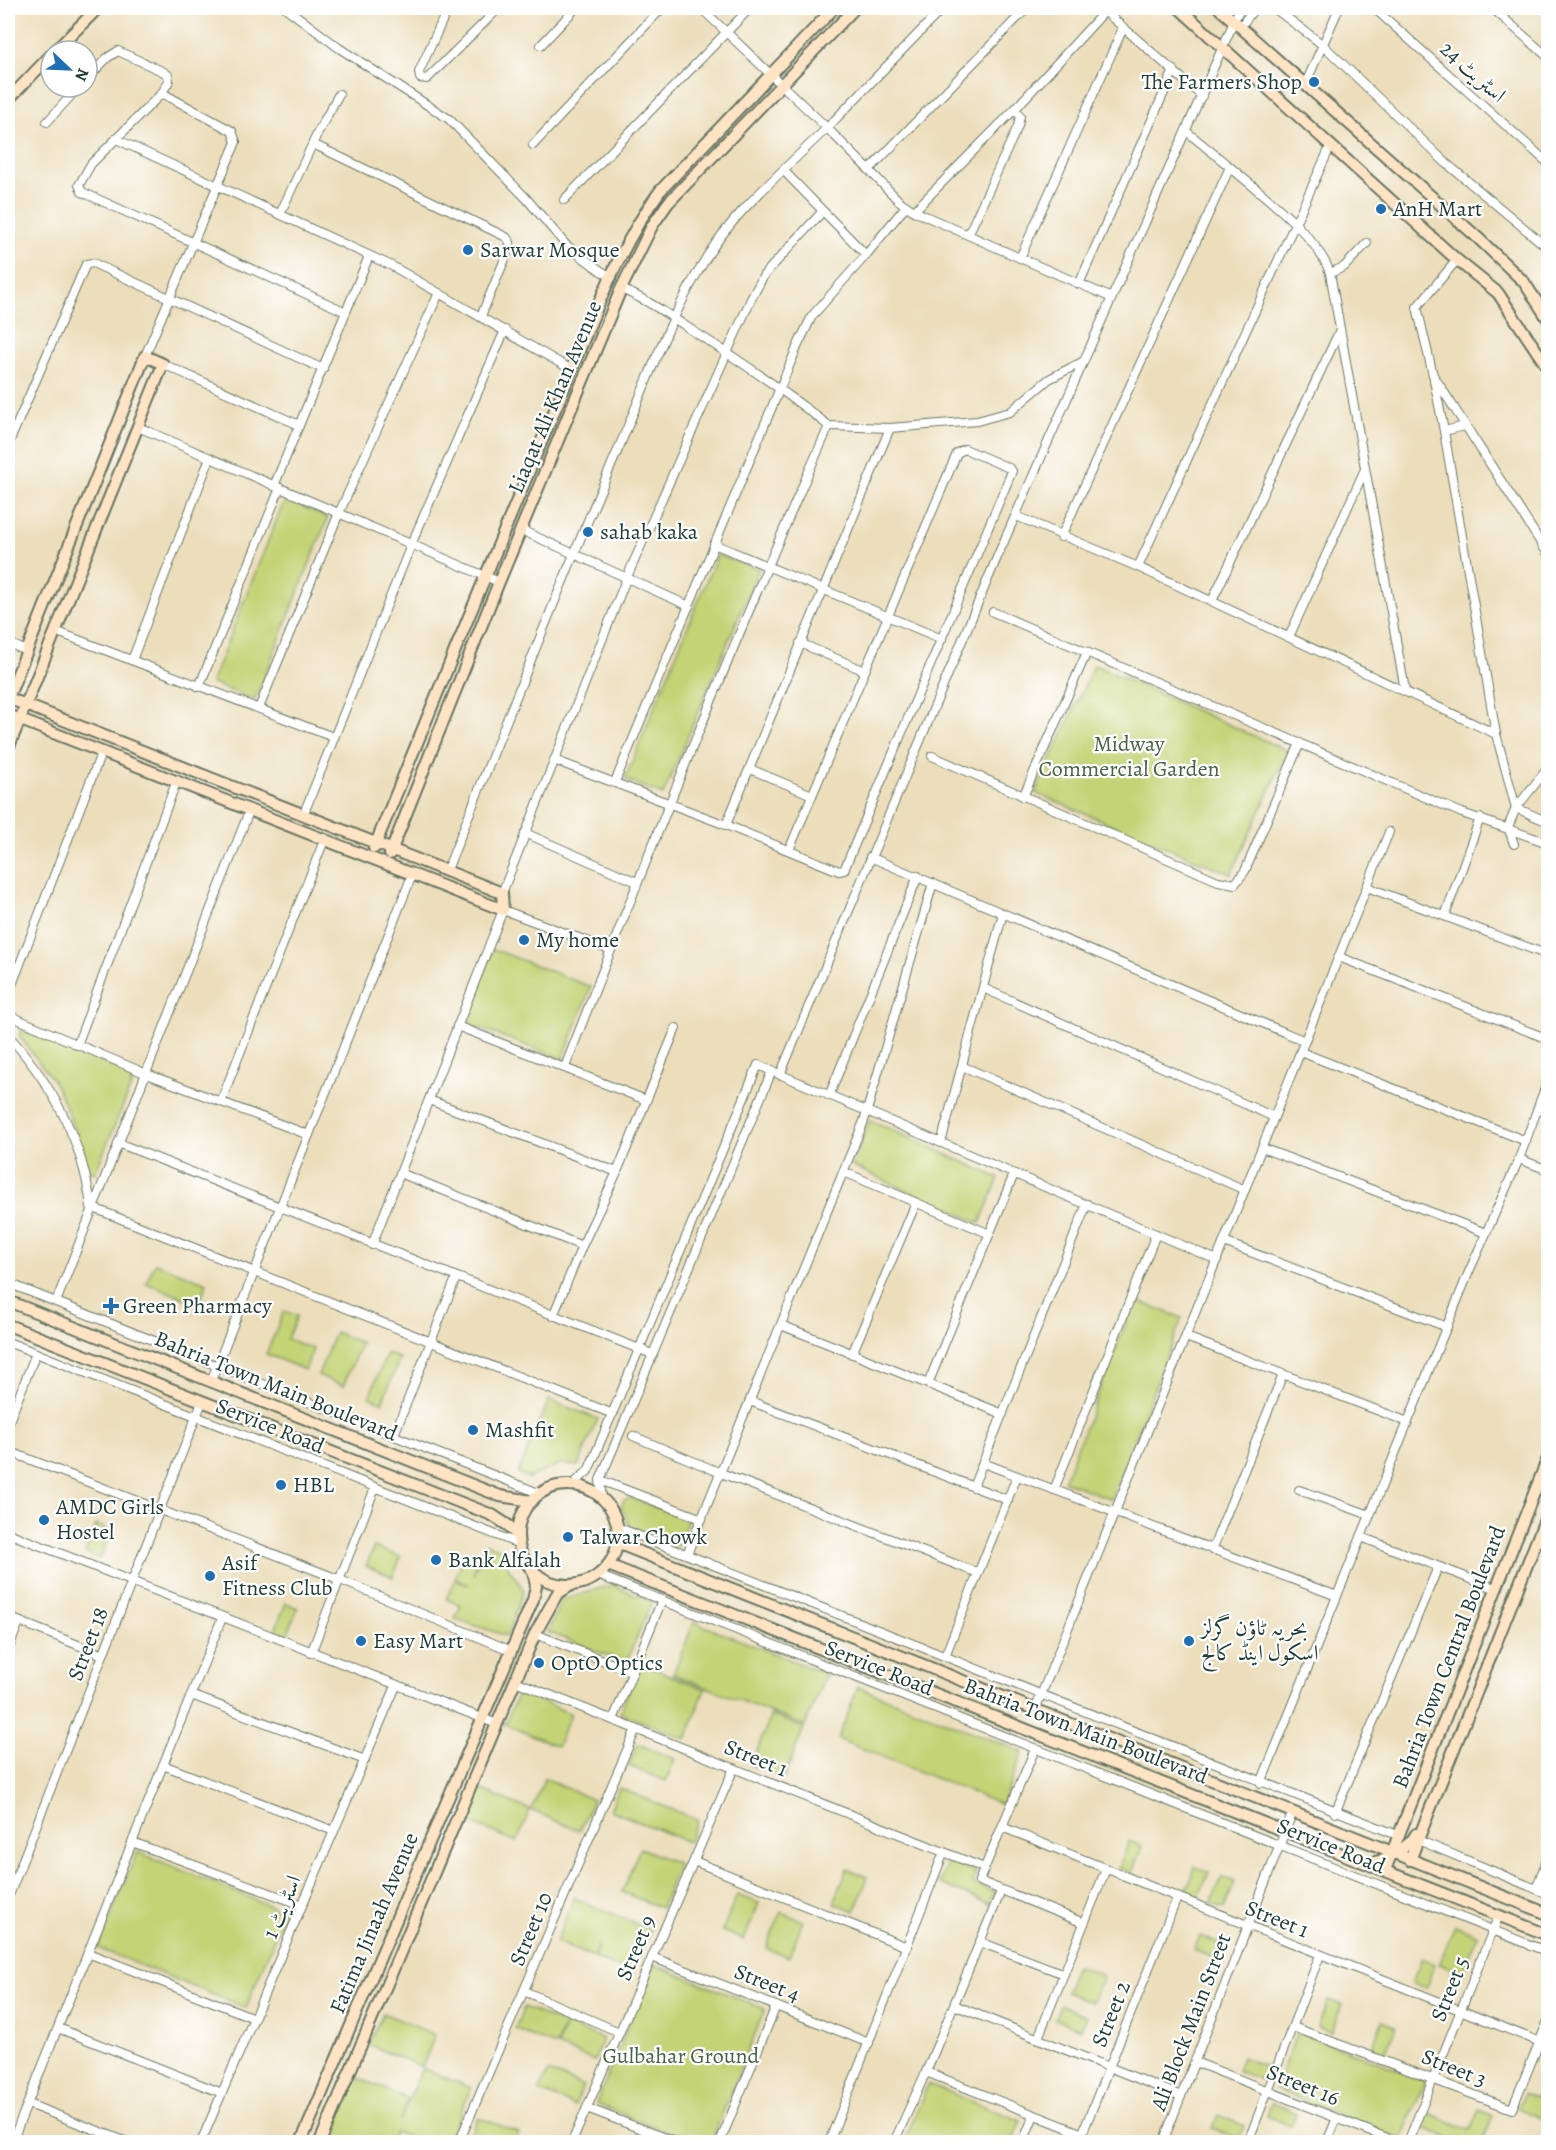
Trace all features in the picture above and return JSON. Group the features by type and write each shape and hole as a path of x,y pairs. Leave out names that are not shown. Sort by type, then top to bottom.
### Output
{"street":[{"path":"67,39 98,8"},
{"path":"286,8 356,60 449,119 526,198 566,245 601,271 612,276"},
{"path":"448,8 419,72 420,78 427,79 497,8"},
{"path":"541,45 576,8"},
{"path":"532,145 662,8"},
{"path":"701,8 906,206 1112,298"},
{"path":"564,200 750,8"},
{"name":"Liaqat Ali Khan Avenue","path":"371,856 484,576 612,276 642,217 660,191 834,8"},
{"name":"Liaqat Ali Khan Avenue","path":"387,863 499,582 621,288 662,212 855,8"},
{"path":"447,870 574,553 675,319 708,255 754,198 827,128 943,8"},
{"path":"869,170 1027,8"},
{"path":"1179,8 1457,260 1498,293 1548,368"},
{"path":"1219,8 1485,245 1524,282 1548,319"},
{"path":"602,1499 600,1480 652,1354 1084,361 1223,49 1237,24 1240,8"},
{"path":"1237,24 1255,8"},
{"path":"1274,8 1323,45 1446,163 1548,248"},
{"path":"1305,85 1339,8"},
{"name":"اسٹریٹ 24","path":"1374,8 1548,163"},
{"path":"1492,8 1547,53"},
{"path":"914,210 1015,109 1103,9 1202,96"},
{"path":"1020,258 1123,27"},
{"path":"99,67 114,52 118,51 168,75 169,81 162,93 86,171 79,184 82,192 346,312"},
{"path":"8,100 39,68"},
{"path":"1079,284 1174,70"},
{"path":"162,93 232,131 236,136 236,142 145,356 8,698 502,893"},
{"path":"280,214 339,94"},
{"path":"47,122 68,99"},
{"path":"968,235 1018,126 1020,116 1015,109"},
{"path":"1186,131 1294,225 1325,257 1330,273 1406,690"},
{"path":"116,139 369,256 481,316 572,370"},
{"path":"313,144 506,237 510,247 481,316"},
{"path":"1138,567 1331,145"},
{"path":"1061,537 1230,167"},
{"path":"783,170 866,255"},
{"path":"615,783 779,387 812,316 906,206"},
{"path":"372,1245 502,910 502,893 627,577 727,352 764,275 822,212"},
{"path":"1330,273 1344,267 1367,243"},
{"path":"199,687 299,425 369,256"},
{"path":"1457,260 1417,307 1444,431 1496,734 1516,808"},
{"path":"8,445 86,264 93,263 323,369"},
{"path":"621,288 727,352 779,387 828,426 890,428 977,421 1010,412 1049,379 1084,361"},
{"path":"259,708 339,513 439,293"},
{"path":"304,813 411,545 505,330"},
{"path":"1212,601 1340,330"},
{"path":"145,356 299,425"},
{"path":"8,749 163,364"},
{"path":"1433,375 1548,554"},
{"path":"555,409 569,414"},
{"path":"565,1067 637,882 766,566 828,426"},
{"path":"1444,431 1465,426"},
{"path":"138,427 499,582"},
{"path":"726,825 890,428"},
{"path":"554,760 726,825 839,871 848,866 1012,471 965,449 957,453 789,850"},
{"path":"132,660 210,458"},
{"path":"1289,637 1365,469"},
{"path":"1016,516 1061,537 1138,567 1406,690 1496,734"},
{"path":"521,530 688,606"},
{"path":"714,544 942,639"},
{"path":"993,612 1462,813 1508,827 1548,843"},
{"path":"55,631 333,737"},
{"path":"8,643 27,651"},
{"path":"800,644 865,671"},
{"path":"1023,797 1087,652"},
{"path":"8,715 371,856 502,910 610,950"},
{"path":"932,756 1218,881 1234,884 1245,871 1300,743"},
{"path":"8,995 102,751"},
{"path":"1514,844 1508,827 1516,808 1548,768"},
{"path":"750,769 812,795"},
{"path":"77,1045 177,780"},
{"path":"1516,808 1548,822"},
{"path":"56,1302 91,1207 147,1074 250,809"},
{"path":"1445,916 1480,818"},
{"path":"1035,1710 1389,832"},
{"path":"525,833 637,882"},
{"path":"221,1101 325,838"},
{"path":"870,857 1305,1041"},
{"path":"211,1381 413,873"},
{"path":"829,1096 918,876"},
{"path":"687,1554 867,1112 933,883"},
{"path":"1367,887 1548,955"},
{"path":"941,1143 1003,913"},
{"path":"1339,957 1548,1039"},
{"path":"983,988 1274,1117"},
{"path":"8,1015 147,1074 309,1135"},
{"path":"457,1026 646,1100"},
{"path":"553,1316 582,1246 617,1172 675,1028"},
{"path":"8,1035 42,1076 61,1110 79,1153 91,1207"},
{"path":"1300,1052 1526,1141"},
{"path":"571,1486 588,1471 758,1065 1217,1260"},
{"path":"962,1066 1245,1190"},
{"path":"1261,1783 1447,1327 1519,1159 1548,1080"},
{"path":"429,1100 617,1172"},
{"path":"118,1143 279,1209 652,1354"},
{"path":"1262,1148 1486,1233"},
{"path":"1519,1159 1548,1170"},
{"path":"844,1172 990,1234"},
{"path":"400,1173 582,1246"},
{"path":"928,1384 1014,1174"},
{"path":"852,1354 916,1203"},
{"path":"973,1487 1087,1204"},
{"path":"91,1207 613,1414"},
{"path":"1054,1490 1156,1234"},
{"path":"1224,1242 1447,1327"},
{"path":"394,1435 456,1278"},
{"name":"Service Road","path":"8,1283 541,1494"},
{"name":"Bahria Town Main Boulevard","path":"8,1301 500,1496 531,1501"},
{"name":"Bahria Town Main Boulevard","path":"8,1325 492,1515 509,1526 518,1541"},
{"path":"782,1325 1003,1414"},
{"path":"1186,1337 1408,1422"},
{"name":"Service Road","path":"8,1342 375,1488 518,1541"},
{"path":"8,1424 36,1353"},
{"path":"1212,1550 1283,1374"},
{"path":"750,1401 1008,1500"},
{"name":"Street 18","path":"8,1898 202,1402"},
{"path":"633,1436 721,1473 978,1573"},
{"path":"8,1451 338,1580 512,1651"},
{"name":"Bahria Town Central Boulevard","path":"1385,1870 1548,1458"},
{"path":"983,1463 1337,1596"},
{"path":"945,1656 1017,1476"},
{"path":"600,1480 702,1519"},
{"path":"571,1486 588,1490 602,1499 609,1507 617,1527 617,1543 608,1565 598,1575 571,1585 550,1582 533,1571 518,1541 521,1518 531,1501 550,1489 571,1486"},
{"path":"310,1653 375,1488"},
{"path":"1299,1490 1370,1515"},
{"name":"Bahria Town Central Boulevard","path":"1410,1860 1548,1512"},
{"path":"617,1527 1400,1836"},
{"path":"8,1533 310,1653 497,1724"},
{"path":"1361,1537 1497,1589"},
{"name":"Bahria Town Main Boulevard","path":"617,1543 1292,1814 1548,1914"},
{"name":"Bahria Town Main Boulevard","path":"608,1565 1548,1935"},
{"path":"1335,1812 1438,1567"},
{"name":"Fatima Jinaah Avenue","path":"301,2142 536,1594 533,1571"},
{"name":"Service Road","path":"598,1575 1548,1952"},
{"name":"Fatima Jinaah Avenue","path":"320,2142 535,1634 557,1594 571,1585"},
{"path":"613,1720 662,1600"},
{"path":"8,1617 103,1655"},
{"path":"12,2142 222,1618"},
{"path":"8,1650 19,1622"},
{"path":"535,1634 633,1672"},
{"name":"Street 1","path":"515,1681 984,1868"},
{"name":"اسٹریٹ 1","path":"201,2142 396,1686"},
{"path":"191,1695 365,1760"},
{"name":"Street 10","path":"459,2142 636,1729"},
{"path":"1027,1746 1034,1731"},
{"path":"1035,1749 979,1881 1084,1923"},
{"path":"163,1765 334,1831"},
{"name":"Street 9","path":"572,2142 734,1768"},
{"path":"1368,1863 1412,1842 1434,1789 1439,1787"},
{"path":"1548,1800 1548,1808"},
{"name":"Ali Block Main Street","path":"1163,2142 1292,1814"},
{"name":"Street 1","path":"1002,1827 1540,2042"},
{"name":"Service Road","path":"1418,1840 1548,1894"},
{"path":"132,1842 302,1905"},
{"path":"829,2142 944,1852"},
{"path":"1536,1889 1548,1857"},
{"path":"694,1861 907,1947"},
{"path":"1038,2038 1106,1869"},
{"path":"894,2142 926,2072 1001,1891"},
{"name":"Street 2","path":"1079,2142 1177,1898"},
{"name":"Street 5","path":"1408,2142 1498,1915"},
{"path":"980,1942 1064,1974"},
{"path":"88,1953 254,2018"},
{"path":"1248,2142 1320,1955"},
{"name":"Street 4","path":"652,1957 868,2043"},
{"path":"524,1991 619,2032"},
{"path":"954,2005 1181,2096"},
{"path":"720,2142 776,2006"},
{"name":"Street 3","path":"1293,2026 1512,2109 1548,2021"},
{"path":"58,2028 222,2093"},
{"name":"Street 16","path":"1195,2062 1397,2142"},
{"path":"926,2072 1083,2134"},
{"path":"28,2104 128,2142"},
{"path":"587,2108 675,2142"},
{"path":"1023,2142 1034,2115"},
{"path":"1328,2142 1337,2118"}],"green space":[{"path":"285,499 328,518 255,700 211,683"},
{"path":"717,555 759,569 663,795 625,779"},
{"name":"Midway Commercial Garden","path":"1094,665 1288,751 1231,874 1035,793"},
{"path":"493,949 591,987 563,1059 465,1023"},
{"path":"22,1030 132,1075 132,1084 95,1173 89,1171 65,1104 52,1079 19,1036"},
{"path":"870,1120 999,1178 980,1223 852,1166"},
{"path":"155,1263 207,1283 199,1304 146,1283"},
{"path":"1135,1300 1182,1318 1111,1499 1064,1481"},
{"path":"284,1311 297,1316 287,1339 313,1349 305,1370 266,1354"},
{"path":"335,1332 361,1343 343,1386 318,1375"},
{"path":"387,1353 400,1359 382,1402 369,1397"},
{"path":"549,1400 598,1419 578,1466 560,1464 529,1478 518,1473"},
{"path":"631,1498 688,1520 677,1546 630,1527 621,1506 624,1500"},
{"path":"96,1525 111,1531 100,1559 85,1553"},
{"path":"486,1544 500,1548 506,1564 524,1590 507,1636 455,1619 461,1605 446,1599 455,1580 469,1585 455,1579 464,1557 477,1562 473,1575"},
{"path":"374,1547 401,1557 393,1577 366,1566"},
{"path":"612,1585 652,1601 626,1663 548,1632 561,1600"},
{"path":"286,1603 298,1608 287,1635 275,1630"},
{"path":"694,1622 826,1674 805,1726 673,1674"},
{"path":"639,1663 705,1689 686,1739 620,1713"},
{"path":"858,1687 1023,1752 1002,1805 838,1739"},
{"path":"519,1691 571,1714 557,1746 505,1724"},
{"path":"771,1715 804,1728 784,1778 751,1765"},
{"path":"638,1744 675,1759 666,1781 629,1766"},
{"path":"545,1778 593,1800 579,1831 531,1810"},
{"path":"478,1788 530,1810 517,1842 464,1820"},
{"path":"619,1788 698,1820 688,1842 610,1810"},
{"path":"1129,1841 1142,1846 1132,1873 1119,1868"},
{"path":"640,1848 679,1864 661,1908 622,1892"},
{"path":"137,1852 285,1912 246,2008 98,1948"},
{"path":"949,1860 976,1872 972,1883 994,1892 989,1904 939,1883"},
{"path":"1195,1867 1209,1872 1198,1899 1185,1894"},
{"path":"847,1869 868,1877 855,1911 834,1903"},
{"path":"1222,1877 1235,1882 1224,1909 1211,1904"},
{"path":"737,1895 759,1903 744,1940 722,1931"},
{"path":"574,1898 651,1930 632,1973 594,1958 600,1943 593,1957 556,1942"},
{"path":"781,1912 803,1921 789,1957 766,1948"},
{"path":"1455,1925 1478,1935 1463,1973 1439,1964"},
{"path":"1200,1936 1226,1947 1221,1961 1194,1950"},
{"path":"1422,1958 1435,1964 1425,1988 1412,1983"},
{"name":"Gulbahar Ground","path":"653,1964 765,2009 711,2142 693,2142 596,2104"},
{"path":"1076,1965 1103,1976 1092,2002 1066,1992"},
{"path":"1328,2000 1342,2005 1331,2032 1318,2027"},
{"path":"1060,2005 1087,2016 1081,2029 1055,2019"},
{"path":"524,2007 565,2024 555,2046 515,2029"},
{"path":"383,2013 435,2035 422,2067 369,2045"},
{"path":"1382,2021 1396,2026 1385,2054 1372,2048"},
{"path":"566,2024 603,2039 594,2061 557,2046"},
{"path":"1297,2032 1426,2080 1401,2140 1275,2089"},
{"path":"1242,2057 1269,2068 1264,2081 1237,2071"},
{"path":"422,2068 471,2088 448,2142 420,2142 395,2132 390,2142 328,2142 356,2077 408,2099 400,2121"},
{"path":"548,2072 583,2086 575,2106 539,2091"},
{"path":"928,2084 1021,2121 1012,2142 904,2142"},
{"path":"1524,2093 1548,2103 1545,2120 1518,2108"},
{"path":"1272,2103 1296,2113 1291,2126 1267,2116"},
{"path":"1479,2110 1493,2116 1483,2142 1448,2142 1449,2138 1421,2127 1426,2112 1470,2130"},
{"path":"1218,2115 1244,2126 1239,2139 1212,2128"},
{"path":"478,2117 519,2133 515,2142 479,2142 469,2139"}],"place":[{"name":"The Farmers Shop","path":"1314,82"},
{"name":"AnH Mart","path":"1381,209"},
{"name":"Sarwar Mosque","path":"468,250"},
{"name":"sahab kaka","path":"588,532"},
{"name":"My home","path":"524,940"},
{"name":"Green Pharmacy","path":"111,1306"},
{"name":"Mashfit","path":"473,1430"},
{"name":"HBL","path":"281,1485"},
{"name":"AMDC Girls Hostel","path":"44,1520"},
{"name":"Talwar Chowk","path":"568,1537"},
{"name":"Bank Alfalah","path":"436,1560"},
{"name":"Asif Fitness Club","path":"210,1576"},
{"name":"Easy Mart","path":"361,1641"},
{"name":"بحریہ ٹاؤن گرلز اسکول اینڈ کالج","path":"1189,1641"},
{"name":"OptO Optics","path":"539,1663"}]}
